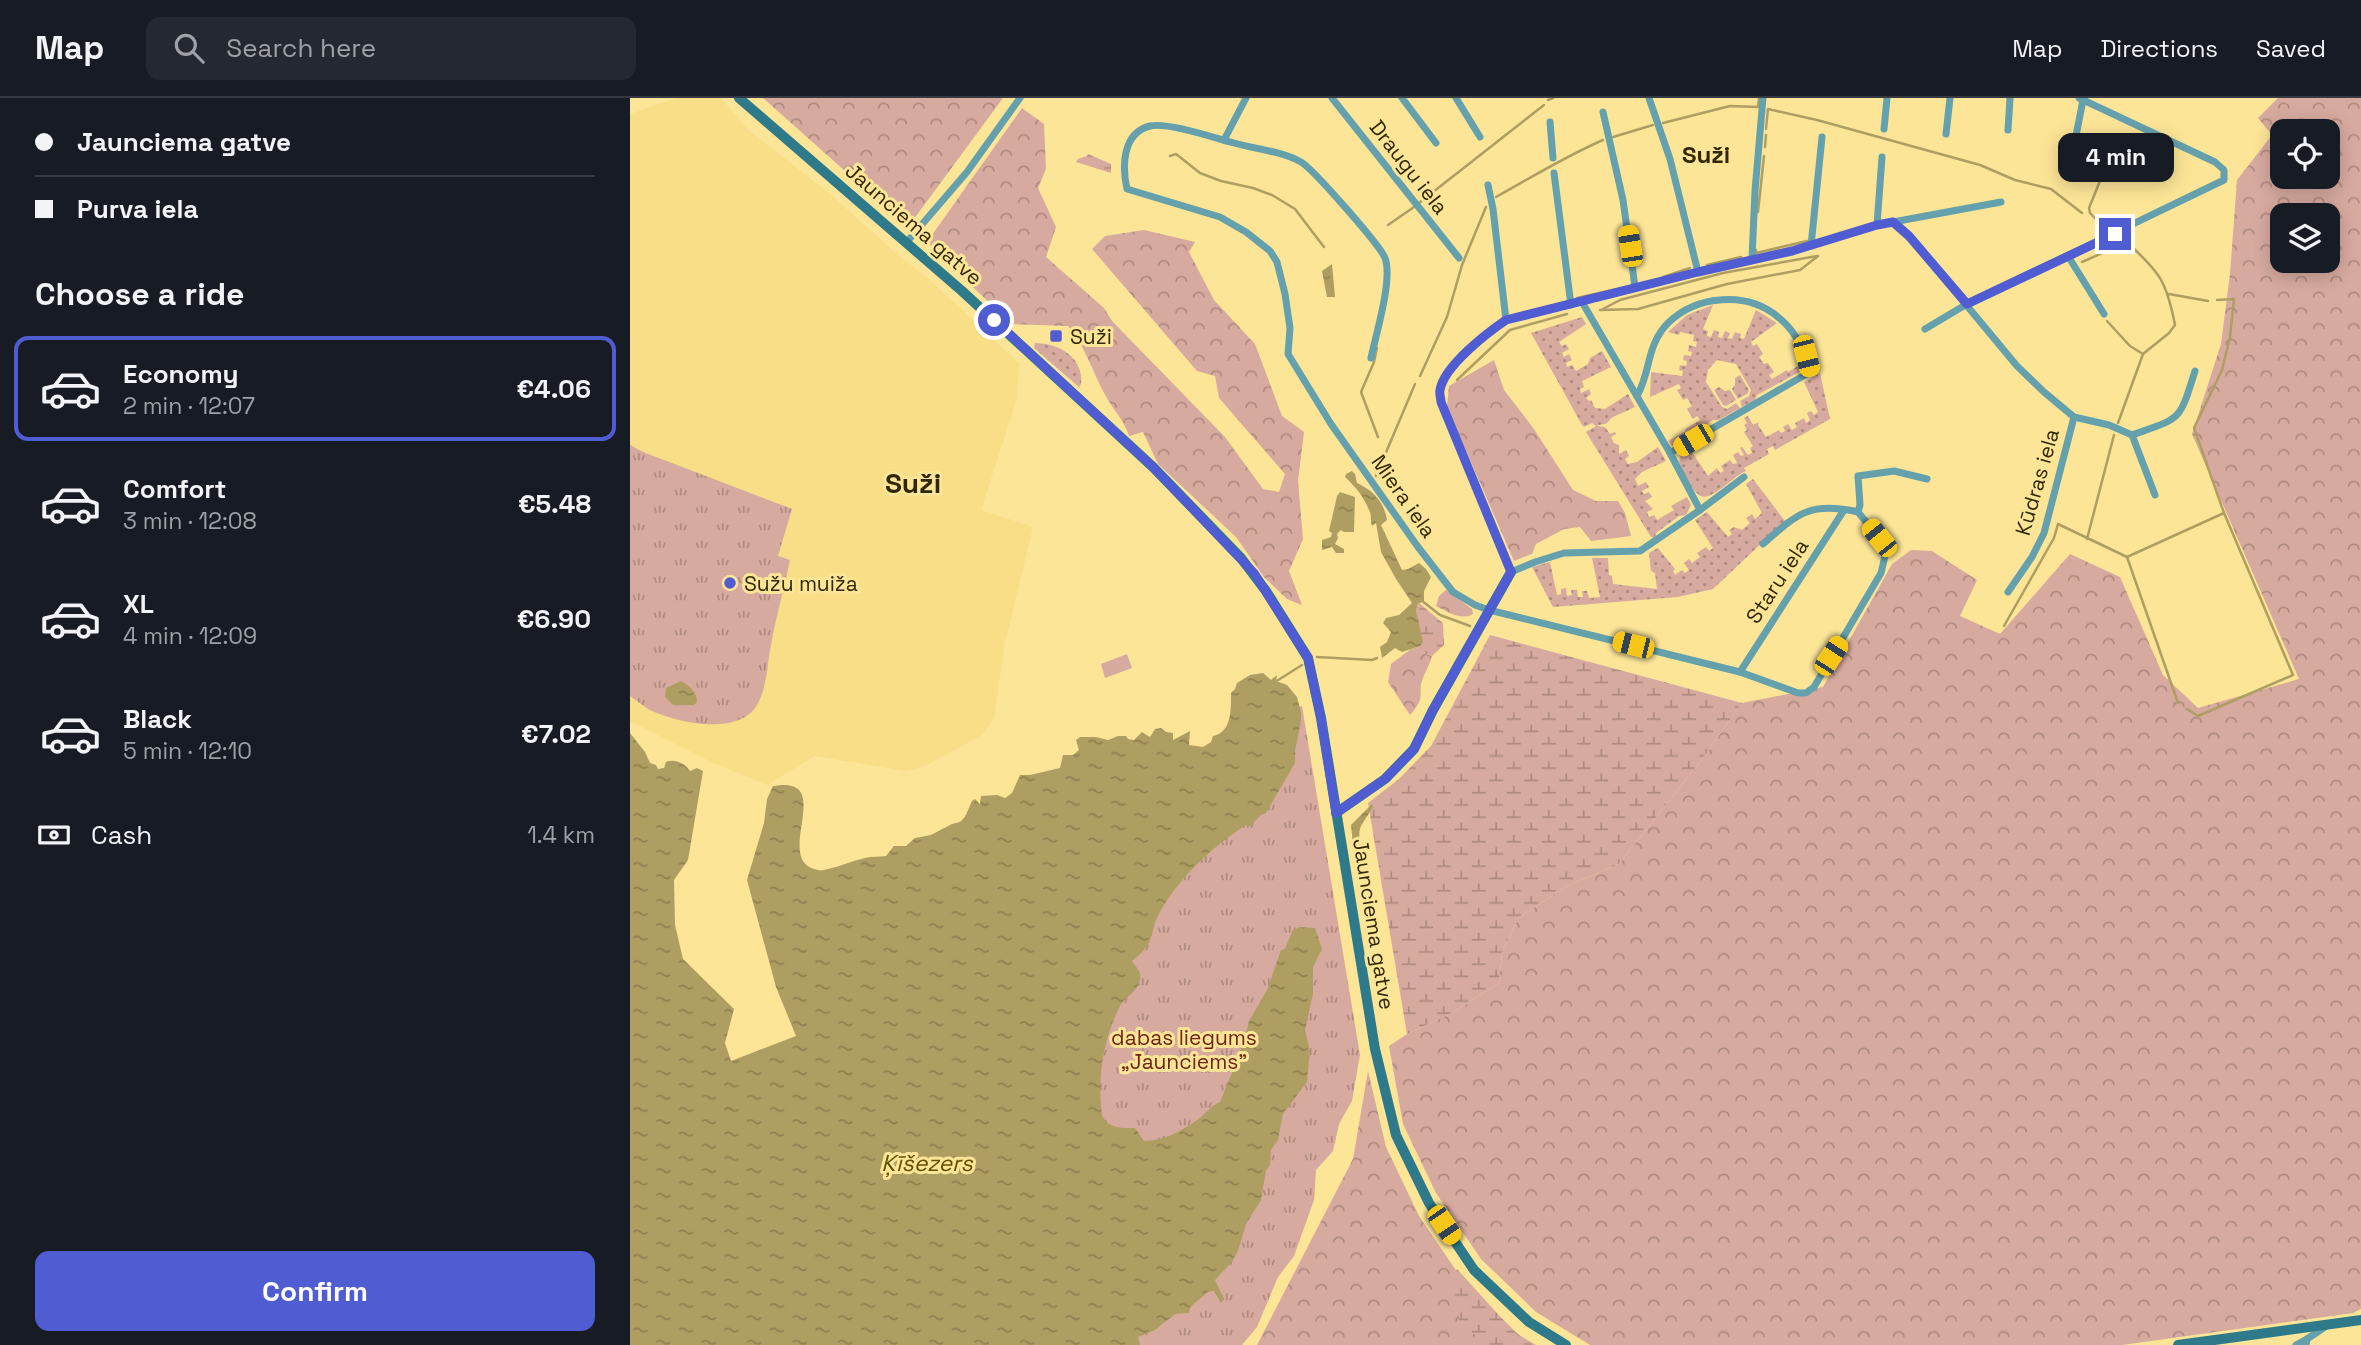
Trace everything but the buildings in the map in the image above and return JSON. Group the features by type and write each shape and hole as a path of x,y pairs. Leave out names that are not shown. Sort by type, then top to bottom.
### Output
{"main road":[{"name":"Jaunciema gatve","path":"739,98 981,309 1153,467 1254,573 1308,658 1321,718 1375,1049 1396,1135 1429,1203 1474,1270 1529,1322 1566,1345"},
{"path":"1336,813 1385,779 1414,749 1511,572"},
{"path":"2178,1345 2361,1320"}],"street":[{"path":"906,243 967,172 1020,98"},
{"path":"1246,98 1224,140 1287,156 1310,168 1385,258 1388,279 1371,358"},
{"name":"Draugu iela","path":"1332,98 1459,258"},
{"path":"1402,98 1436,143"},
{"path":"1456,98 1480,137"},
{"path":"1649,98 1670,159 1698,272"},
{"path":"1752,259 1763,98"},
{"path":"1884,129 1887,98"},
{"path":"1946,134 1950,98"},
{"path":"2008,130 2010,98"},
{"path":"1925,329 1967,304 2224,180 2224,170 2215,162 2081,99 2072,156"},
{"path":"1603,112 1623,200 1636,287"},
{"path":"1550,122 1553,158"},
{"name":"Miera iela","path":"1224,140 1151,126 1139,131 1127,147 1123,160 1126,189 1220,217 1246,232 1270,251 1277,262 1285,294 1290,328 1288,354 1331,424 1418,547 1453,592 1475,605 1741,672 1798,693 1806,693 1814,687 1881,573 1885,556 1879,538 1857,512"},
{"path":"1811,246 1822,137"},
{"path":"1877,225 1882,157"},
{"path":"1554,173 1571,305"},
{"path":"1488,186 1506,320"},
{"path":"1744,477 1644,550 1564,554 1511,572 1441,402 1440,390 1463,355 1483,335 1506,320 1811,246 1877,225 2001,202"},
{"path":"1893,222 1909,236 2017,366 2074,417 2109,425 2132,435 2174,420 2183,409 2195,371"},
{"path":"2068,256 2104,314"},
{"path":"1637,397 1644,385 1647,359 1652,348 1667,323 1685,310 1712,300 1742,300 1779,317 1796,337 1806,355 1810,372 1670,453"},
{"path":"1582,302 1700,509"},
{"name":"Kūdras iela","path":"2008,592 2032,557 2044,533 2074,417"},
{"path":"2132,435 2155,495"},
{"path":"1763,544 1804,511 1818,509 1857,512 1860,505 1858,476 1894,471 1927,479"},
{"name":"Staru iela","path":"1741,672 1844,510"},
{"path":"2295,1345 2307,1342 2329,1324"},
{"path":"2223,1339 2234,1345"}],"shaded area":[{"path":"677,98 721,98 747,129 830,194 930,280 1019,363 1017,398 981,510 1033,527 1005,643 994,718 982,735 925,766 907,771 815,756 767,785 713,763 630,721 630,114"}],"green space":[{"path":"763,98 1003,98 908,227"},
{"path":"2278,98 2361,98 2361,1309 2353,1313 2122,1345 1590,1345 1536,1312 1481,1259 1436,1193 1403,1124 1389,1046 1407,1034 1452,1013 1499,983 1502,953 1518,918 1569,885 1619,864 1703,758 1742,703 1823,687 1892,564 1911,550 1932,551 1977,580 1960,616 2000,634 2070,554 2120,577 2163,675 2198,708 2299,679 2192,434 2221,344 2230,274 2237,180 2270,138 2270,189 2340,189 2340,119 2270,119 2270,133 2258,118"},
{"path":"1022,108 1044,124 1046,169 1038,188 1056,227 1046,257 1104,308 1112,321 1225,437 1263,489 1279,492 1285,474 1219,398 1215,376 1197,371 1092,249 1105,236 1144,230 1195,242 1189,252 1214,300 1255,344 1282,416 1304,432 1298,481 1303,539 1289,571 1302,605 1287,599 1264,577 1236,537 1158,464 1143,432 1129,436 1104,393 1084,350 1068,326 1011,324 927,242"},
{"path":"1088,154 1111,164 1111,173 1076,162"},
{"path":"1713,305 1703,329 1708,331 1707,336 1711,337 1714,330 1719,332 1718,337 1722,338 1725,331 1730,333 1728,338 1732,339 1735,332 1741,334 1740,338 1744,339 1756,310 1777,323 1751,342 1753,346 1757,344 1763,354 1759,357 1764,364 1768,363 1774,372 1769,375 1772,379 1803,363 1805,369 1757,395 1755,400 1742,407 1740,401 1749,396 1751,390 1736,364 1717,360 1708,370 1706,382 1722,407 1727,409 1736,403 1740,408 1719,420 1713,420 1672,446 1668,441 1700,420 1697,416 1693,419 1687,409 1692,406 1687,398 1683,400 1677,390 1681,388 1679,384 1650,397 1651,372 1682,376 1680,365 1686,366 1687,361 1683,360 1684,355 1691,356 1689,345 1696,347 1697,342 1693,341 1694,335 1668,332 1687,315"},
{"path":"1582,317 1586,324 1559,342 1562,346 1566,344 1569,349 1562,353 1564,357 1569,354 1572,360 1566,363 1567,367 1572,365 1576,371 1602,351 1611,367 1582,381 1584,387 1580,389 1581,393 1589,389 1591,394 1586,398 1591,400 1595,408 1605,409 1628,394 1635,407 1611,418 1606,424 1597,426 1605,427 1610,434 1615,432 1611,437 1614,443 1619,445 1619,454 1626,450 1629,456 1625,459 1628,464 1637,462 1658,447 1666,461 1642,472 1635,479 1638,486 1646,482 1649,487 1642,491 1644,494 1649,492 1652,497 1645,501 1653,509 1647,512 1649,517 1654,515 1657,520 1674,510 1671,506 1687,497 1691,505 1686,515 1679,516 1656,533 1655,538 1651,537 1586,432 1596,426 1592,423 1584,427 1582,425 1531,333"},
{"path":"1035,343 1061,349 1074,360 1081,375 1079,387 1034,348"},
{"path":"1494,360 1504,390 1534,429 1573,490 1596,501 1618,501 1625,513 1631,536 1591,541 1580,527 1564,529 1536,544 1532,554 1514,561 1447,407 1449,386"},
{"path":"1820,373 1830,419 1775,450 1773,446 1767,449 1769,454 1744,468 1746,471 1715,493 1704,497 1696,492 1680,466 1681,453 1690,449 1708,476 1717,468 1720,473 1724,471 1721,466 1730,460 1733,464 1737,463 1733,455 1738,452 1741,456 1744,455 1740,448 1748,455 1752,453 1750,448 1753,446 1744,432 1747,430 1744,425 1747,423 1744,418 1748,416 1753,425 1759,422 1758,425 1766,437 1779,430 1781,433 1785,431 1783,427 1788,424 1792,430 1797,427 1795,423 1804,418 1806,423 1810,420 1807,413 1811,411 1814,415 1818,412 1804,382"},
{"path":"1740,375 1749,390 1738,399 1732,389 1735,378"},
{"path":"1719,387 1725,391 1730,390 1736,400 1723,405 1714,390"},
{"path":"630,445 792,509 778,556 790,560 764,686 755,708 746,717 719,724 688,722 659,714 630,696"},
{"path":"1753,479 1785,521 1713,589 1678,597 1553,607 1532,567 1550,562 1557,595 1561,594 1561,589 1566,588 1567,596 1572,595 1571,590 1577,590 1578,597 1583,597 1582,591 1587,591 1589,598 1600,597 1592,558 1608,558 1609,575 1612,576 1613,584 1657,589 1649,553 1658,548 1675,569 1675,575 1682,570 1685,573 1689,570 1684,563 1689,559 1692,563 1700,557 1697,553 1706,547 1709,551 1713,548 1695,520 1707,512 1728,537 1732,534 1729,530 1734,527 1742,530 1750,523 1746,518 1752,514 1755,519 1762,513 1746,484"},
{"path":"1446,590 1472,609 1473,614 1459,616 1436,606 1439,596"},
{"path":"1419,603 1443,623 1444,645 1432,656 1411,649 1420,646 1416,609"},
{"path":"1490,635 1742,703 1703,758 1619,864 1569,885 1518,918 1502,953 1499,983 1452,1013 1407,1034 1368,803 1399,779 1431,746"},
{"path":"1411,649 1432,656 1421,684 1419,703 1410,715 1388,682 1391,664"},
{"path":"1127,654 1132,668 1105,678 1101,664"},
{"name":"dabas liegums „Jaunciems”","path":"1302,706 1360,1055 1352,1101 1339,1124 1333,1151 1316,1170 1314,1200 1294,1256 1278,1277 1257,1327 1242,1345 1067,1345 1006,1065 1271,720"},
{"path":"1368,1071 1386,1147 1419,1216 1464,1282 1519,1335 1536,1345 1257,1345 1353,1159"},
{"path":"1457,1269 1517,1335 1533,1345 1481,1345 1474,1334 1459,1325 1459,1301 1451,1296 1451,1284"}],"water":[{"path":"1332,264 1335,297 1327,297 1322,271"},
{"path":"1352,471 1357,483 1381,502 1387,520 1381,525 1402,570 1419,563 1431,577 1424,591 1424,601 1418,604 1416,610 1423,642 1420,646 1402,652 1395,648 1382,658 1380,647 1387,642 1391,632 1383,623 1386,618 1399,615 1412,603 1381,552 1376,523 1372,526 1365,501 1345,477"},
{"path":"1340,492 1355,497 1354,532 1341,530 1337,534 1335,544 1344,549 1344,553 1336,553 1332,547 1322,550 1322,540 1331,537 1332,533 1329,531"},
{"name":"Ķīšezers","path":"1263,673 1271,680 1277,675 1276,681 1287,685 1297,697 1301,720 1295,763 1266,813 1210,852 1178,885 1161,910 1146,948 1132,961 1139,972 1140,980 1122,1003 1114,1019 1101,1073 1102,1115 1108,1123 1120,1128 1135,1128 1144,1141 1167,1137 1189,1125 1220,1102 1233,1070 1236,1069 1241,1037 1246,1033 1249,1021 1267,990 1281,950 1285,949 1292,932 1299,927 1315,928 1322,949 1313,967 1313,994 1305,1030 1310,1051 1307,1082 1283,1114 1278,1140 1271,1150 1261,1200 1246,1224 1238,1251 1215,1280 1224,1299 1221,1303 1214,1291 1208,1292 1190,1307 1189,1313 1175,1314 1155,1330 1138,1337 1140,1345 630,1345 630,733 650,763 658,769 664,768 666,762 676,761 690,771 697,768 703,771 688,860 674,880 675,925 683,959 734,1009 725,1043 731,1061 796,1036 776,987 747,880 764,823 767,799 773,786 792,786 801,793 804,805 800,852 805,864 822,870 868,857 886,856 894,846 906,846 915,838 931,835 960,822 972,801 975,799 980,804 981,796 997,795 1005,798 1012,793 1020,775 1060,768 1063,755 1073,755 1079,750 1076,740 1080,737 1108,740 1126,736 1134,740 1142,732 1150,737 1155,729 1161,728 1173,733 1173,740 1190,731 1189,745 1203,747 1227,725 1231,693 1237,683 1250,675"},
{"path":"681,681 694,692 697,702 694,705 673,705 665,697 666,688"},
{"path":"1372,804 1373,807 1360,829 1360,854 1354,854 1351,825"}],"waterway":[{"path":"1548,100 1553,98"},
{"path":"1663,123 1730,106 1758,107 1759,98"},
{"path":"1419,203 1544,105"},
{"path":"1766,129 1768,109 1817,120 1980,165 2015,180 2051,189 2082,213"},
{"path":"1613,137 1653,125"},
{"path":"1765,147 1766,135"},
{"path":"1496,197 1603,140"},
{"path":"1170,156 1176,154 1200,173 1272,195 1295,209 1324,247"},
{"path":"1758,212 1764,156"},
{"path":"2104,171 2089,208 2090,213 2109,233"},
{"path":"1388,225 1414,207"},
{"path":"1420,376 1447,317 1462,265 1486,207"},
{"path":"1756,250 1756,253 1807,241"},
{"path":"2082,262 2127,242 2160,278 2172,310 2175,325 2143,354 2118,423"},
{"path":"1603,309 1620,300 1723,273 1817,256"},
{"path":"1600,310 1638,309 1727,284 1800,270 1818,256"},
{"path":"1707,265 1741,257"},
{"path":"1663,277 1690,268"},
{"path":"1577,298 1622,288"},
{"path":"2169,294 2208,301"},
{"path":"2004,626 2054,538 2058,524 2127,557 2224,513 2194,428 2222,370 2230,337 2234,299 2217,300"},
{"path":"1457,380 1510,330 1567,314"},
{"path":"2107,321 2130,346 2143,354"},
{"path":"1377,348 1361,392 1378,437"},
{"path":"1376,476 1415,384"},
{"path":"2087,539 2114,435"},
{"path":"2187,709 2198,716 2293,675 2224,513"},
{"path":"2127,557 2178,703"},
{"path":"1421,600 1440,615 1470,626"},
{"path":"1317,657 1377,658"},
{"path":"1275,682 1302,665"}],"place":[{"name":"Suži","path":"1056,336"},
{"name":"Sužu muiža","path":"730,583"}],"district":[{"name":"Suži","path":"1706,154"},
{"name":"Suži","path":"913,483"}],"route":[{"path":"994,320 1153,467 1254,573 1308,658 1321,718 1336,813 1385,779 1414,749 1511,572 1441,402 1440,390 1448,376 1463,355 1483,335 1506,320 1792,251 1893,222 1909,236 1967,304 2115,234"}]}
